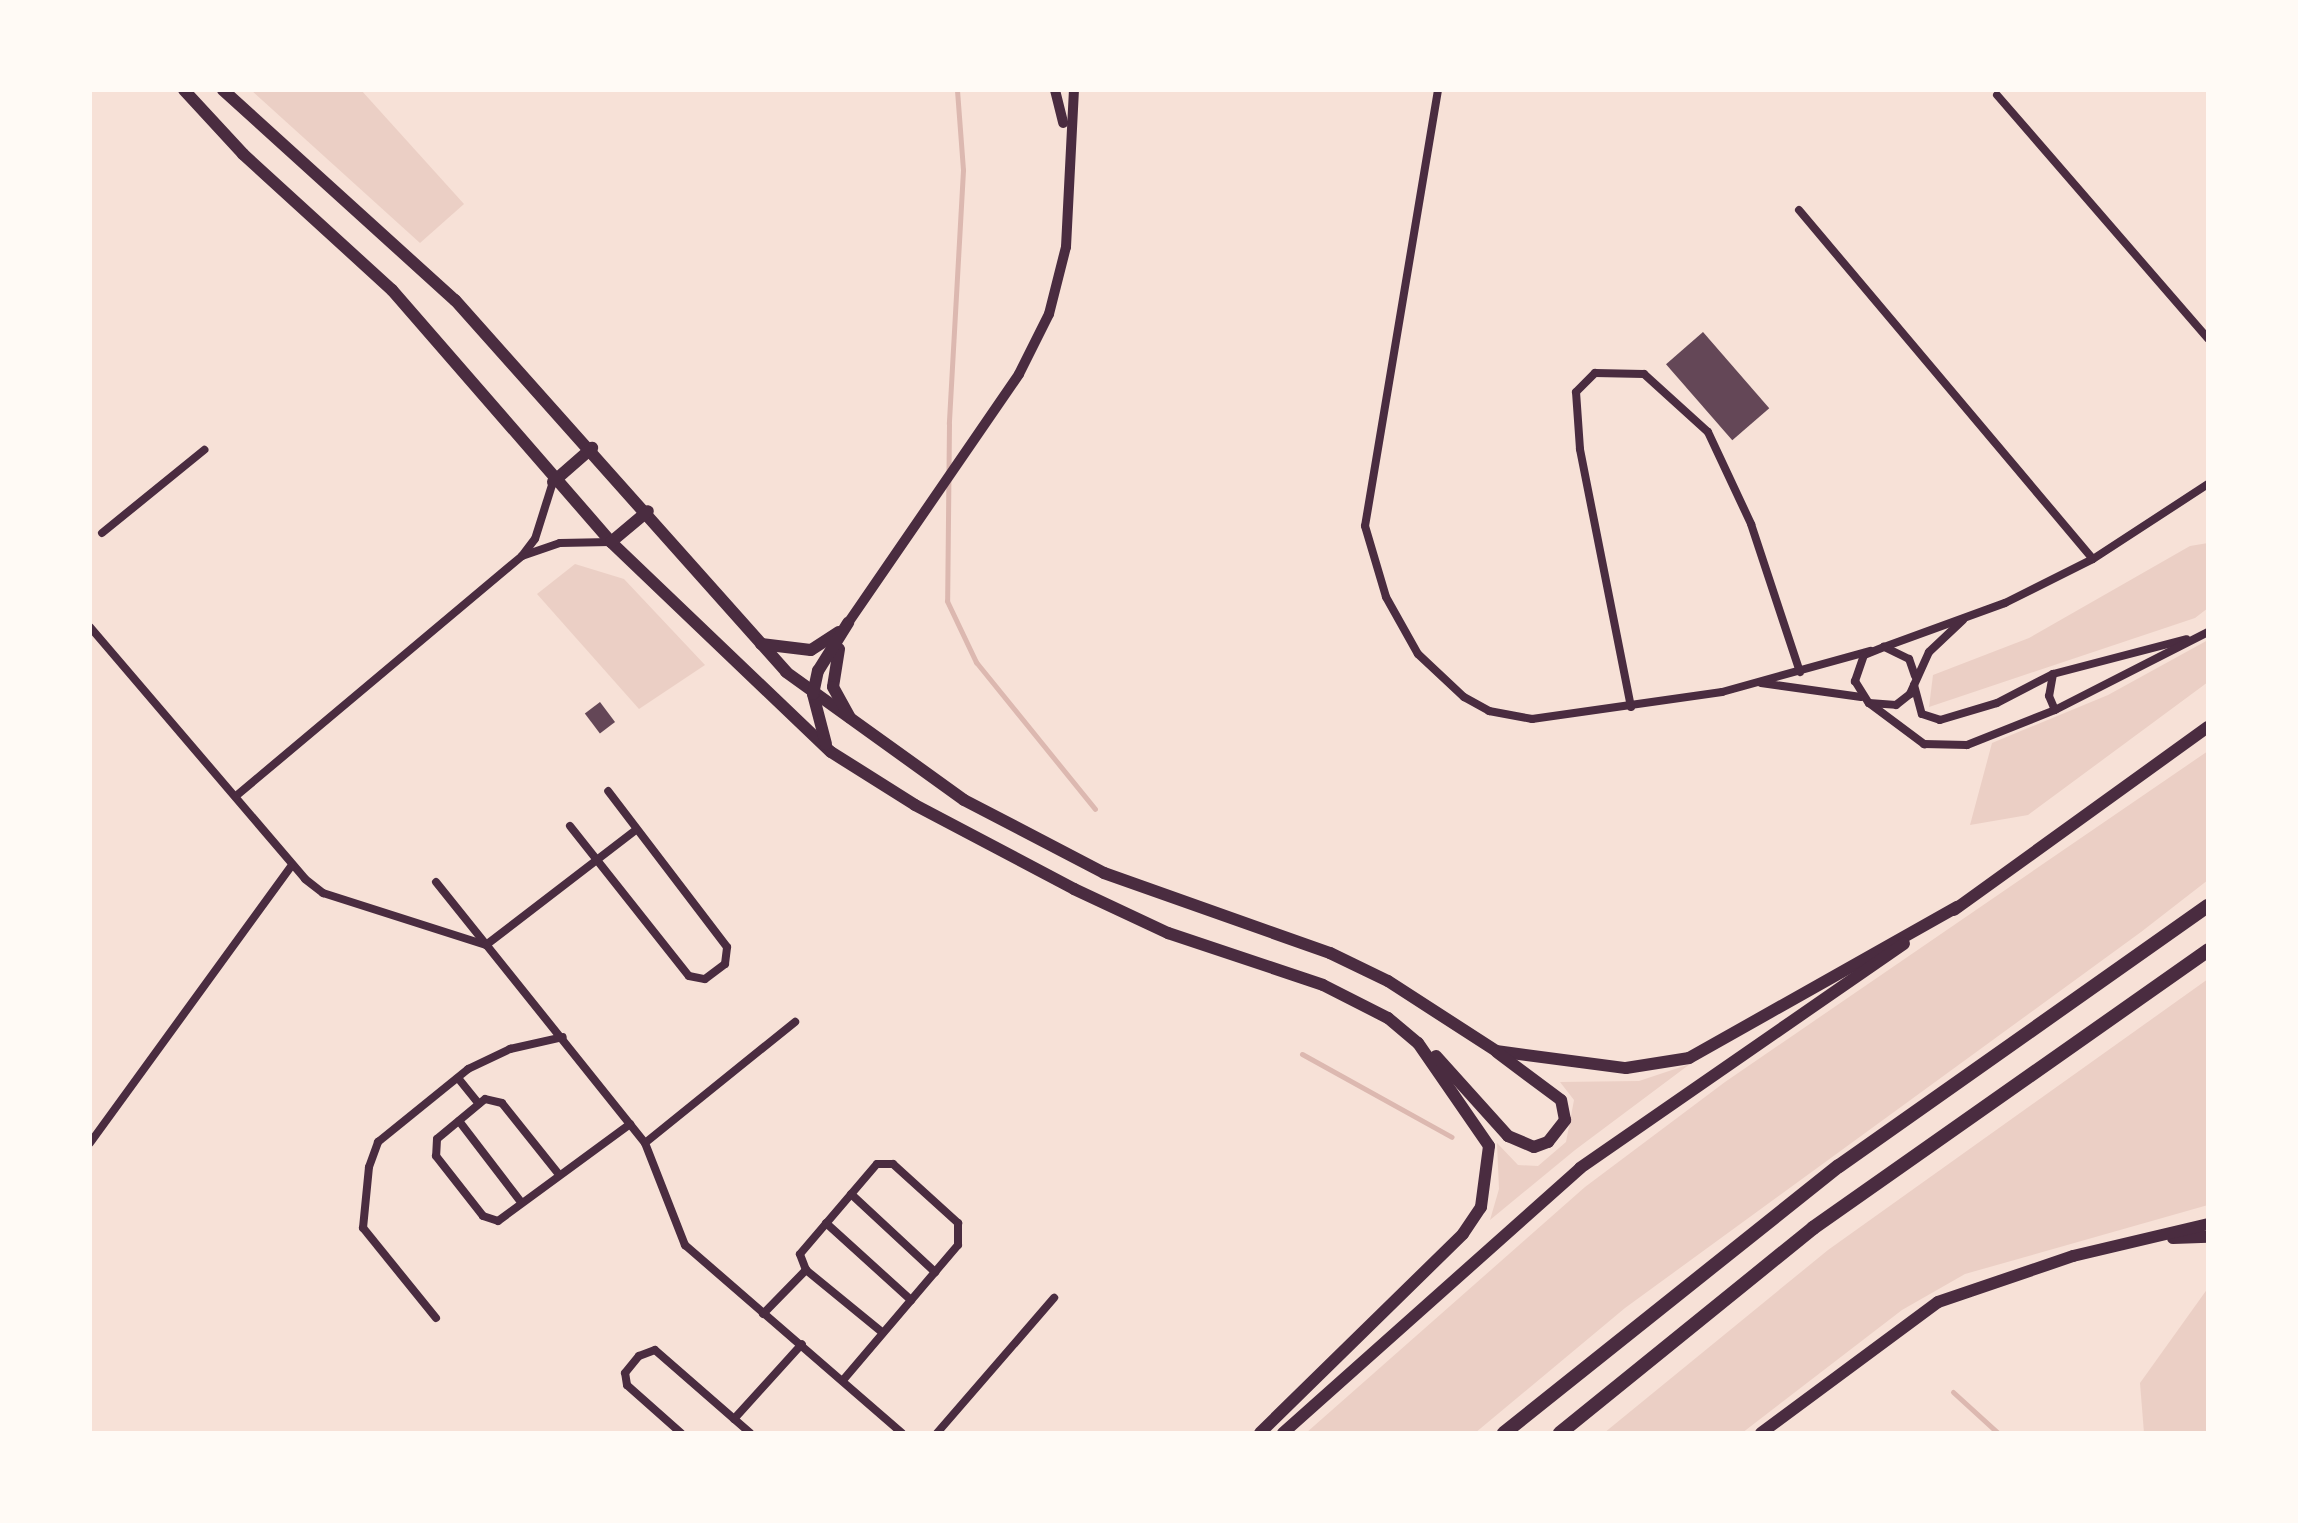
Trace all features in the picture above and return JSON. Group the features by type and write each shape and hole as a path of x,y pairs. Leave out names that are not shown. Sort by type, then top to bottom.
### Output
{"highway":[{"path":"1504,1433 1839,1166 2208,906"},
{"path":"1560,1433 1813,1228 2208,950"}],"main road":[{"path":"184,90 243,154 392,290 553,482 611,542 831,752 915,805 1074,889 1168,933 1339,992 1418,1043 1460,1078 1508,1136 1534,1147 1548,1142 1564,1120 1565,1107 1546,1084 1388,981 1330,953 1145,890 1033,839 857,727 813,694 757,643 648,511 455,300 224,90"},
{"path":"553,482 592,448"},
{"path":"611,542 648,511"},
{"path":"757,643 811,650 848,623"},
{"path":"831,752 813,694 818,671 848,623"},
{"path":"848,623 832,667 833,687 857,727"},
{"path":"1282,1433 1580,1168 1958,908 2208,727"},
{"path":"1496,1052 1626,1068 1689,1058 1958,908"},
{"path":"1260,1433 1463,1234 1481,1207 1489,1146 1418,1043"},
{"path":"1761,1433 1938,1302 2073,1256 2208,1224"},
{"path":"2151,1239 2208,1237"}],"street":[{"path":"1055,90 1062,110"},
{"path":"848,623 975,438 1049,314 1066,247 1062,110 1065,90"},
{"path":"1066,174 1074,90"},
{"path":"1437,90 1364,526 1374,567 1418,654 1489,710 1532,719 1631,707 1757,683 1884,647 1966,616 2094,559 2208,484"},
{"path":"1997,95 2208,339"},
{"path":"1799,210 2094,559"},
{"path":"1631,707 1580,448 1576,392 1595,372 1644,374 1708,432 1750,524 1800,672"},
{"path":"102,534 204,450"},
{"path":"236,796 522,556 534,539 553,482"},
{"path":"522,556 560,543 611,542"},
{"path":"1757,683 1896,705 1928,652 1966,616"},
{"path":"90,627 292,866 323,893 486,945"},
{"path":"1870,651 1856,672 1866,700 1904,734 1943,746 1988,740 2208,632"},
{"path":"1884,647 1902,652 1922,714 1940,720 1997,703 2053,674 2196,637"},
{"path":"2053,674 2049,696 2055,710"},
{"path":"570,826 689,976 705,979 725,964 727,947 608,792"},
{"path":"486,945 636,830"},
{"path":"90,1143 292,866"},
{"path":"436,882 646,1144 685,1245 902,1433"},
{"path":"646,1144 795,1022"},
{"path":"436,1318 370,1244 364,1213 378,1142 458,1078 510,1049 563,1037"},
{"path":"458,1078 479,1104"},
{"path":"557,1172 502,1103 485,1098 437,1139 436,1156 483,1216 498,1220 557,1172 630,1124"},
{"path":"458,1121 521,1202"},
{"path":"843,1380 958,1245 958,1223 893,1164 877,1164 800,1254 806,1270 883,1333"},
{"path":"851,1194 935,1272"},
{"path":"826,1223 912,1300"},
{"path":"763,1314 806,1270"},
{"path":"938,1433 1054,1298"},
{"path":"734,1418 802,1344"},
{"path":"681,1433 627,1384 626,1373 639,1356 656,1350 750,1433"}],"shaded area":[{"path":"251,90 361,90 464,204 420,243"},
{"path":"2208,543 2208,608 2195,618 1929,707 1933,675 2029,638 2190,546"},
{"path":"575,564 624,579 705,665 639,709 537,594"},
{"path":"2208,640 2208,682 2028,815 1970,825 1992,743 2108,695"},
{"path":"2208,751 2208,880 2141,932 1625,1308 1475,1433 1306,1433 1585,1187 1725,1082"},
{"path":"2208,979 2208,1205 1965,1274 1902,1310 1742,1433 1604,1433 1828,1250"},
{"path":"1690,1064 1490,1220 1499,1189 1497,1143 1518,1165 1538,1166 1566,1142 1574,1100 1560,1082 1639,1081"},
{"path":"2208,1288 2208,1433 2144,1433 2140,1383"}],"building":[{"path":"1703,332 1769,408 1732,440 1666,364"},
{"path":"600,702 615,722 600,733 585,713"}],"waterway":[{"path":"957,90 963,170 949,424 947,601 976,662 1095,809"},
{"path":"1302,1054 1452,1137"},
{"path":"1953,1392 1998,1433"}]}
